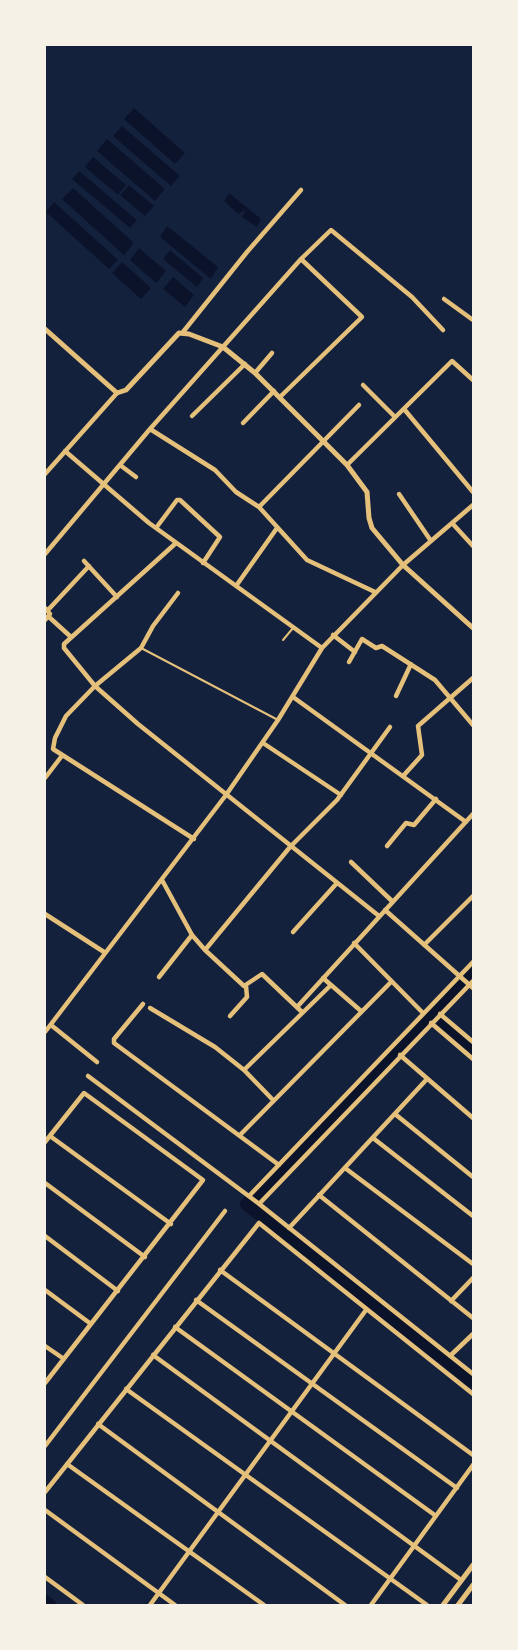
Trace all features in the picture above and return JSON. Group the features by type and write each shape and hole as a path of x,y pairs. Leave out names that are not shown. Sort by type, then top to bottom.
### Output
{"street":[{"path":"45,474 113,398 126,390 176,335 183,332 247,252 302,190"},
{"path":"45,554 102,489 150,429 301,259 331,230 412,297 443,330"},
{"path":"280,397 362,317 301,259"},
{"path":"444,299 473,320"},
{"path":"45,330 113,398"},
{"path":"183,332 223,347 245,364 325,442 347,465 367,492 372,528 403,565 473,628"},
{"path":"255,373 272,353"},
{"path":"347,465 452,361 473,380"},
{"path":"192,416 245,364"},
{"path":"363,385 396,417"},
{"path":"243,423 274,391"},
{"path":"260,507 325,442 358,405"},
{"path":"404,409 473,492"},
{"path":"150,429 215,470 236,492 260,507 307,560 374,593"},
{"path":"65,451 102,489 322,648"},
{"path":"120,465 136,477"},
{"path":"399,494 431,541"},
{"path":"156,528 180,500 220,537 203,563"},
{"path":"45,1032 226,795 263,743 333,634 403,565 473,505"},
{"path":"452,523 473,546"},
{"path":"236,586 278,528"},
{"path":"176,543 71,637 64,644 64,648 94,686 290,847 379,916"},
{"path":"84,561 117,597"},
{"path":"71,637 47,619 46,609 88,566"},
{"path":"178,593 153,626 141,648 94,686 66,716 55,738 53,750 194,839"},
{"path":"333,634 355,652"},
{"path":"349,662 364,638 376,648 382,646 425,672 451,698 473,725"},
{"path":"396,696 411,664"},
{"path":"404,775 422,756 418,726 473,678"},
{"path":"293,697 373,752 466,822"},
{"path":"205,950 290,847 340,795 390,727"},
{"path":"263,743 340,795"},
{"path":"45,778 61,757"},
{"path":"387,846 406,823 414,825 436,799"},
{"path":"297,1007 473,814"},
{"path":"351,862 393,902"},
{"path":"162,880 192,935 205,950 246,986 247,997 230,1016"},
{"path":"293,932 337,883"},
{"path":"424,945 473,897"},
{"path":"258,1203 471,984 460,977 385,910"},
{"path":"45,914 104,952"},
{"path":"159,977 192,935"},
{"path":"354,943 423,1013"},
{"path":"250,1197 473,962"},
{"path":"246,986 262,974 302,1012"},
{"path":"323,978 361,1011"},
{"path":"240,1136 391,982"},
{"path":"244,1070 331,985"},
{"path":"143,1004 114,1039 117,1045 279,1165"},
{"path":"150,1008 204,1040 244,1070 273,1100"},
{"path":"439,1015 473,1042"},
{"path":"432,1022 473,1059"},
{"path":"51,1025 97,1062"},
{"path":"400,1055 473,1118"},
{"path":"88,1076 258,1203 473,1374"},
{"path":"289,1228 427,1079"},
{"path":"45,1142 82,1095 88,1095 200,1178 203,1183 45,1383"},
{"path":"395,1114 473,1177"},
{"path":"50,1136 171,1224"},
{"path":"372,1138 473,1216"},
{"path":"345,1168 473,1264"},
{"path":"45,1183 144,1257"},
{"path":"319,1196 473,1318"},
{"path":"45,1446 225,1211"},
{"path":"45,1492 256,1224 262,1224 473,1394"},
{"path":"45,1236 118,1291"},
{"path":"220,1270 473,1455"},
{"path":"451,1301 473,1278"},
{"path":"45,1290 91,1324"},
{"path":"196,1300 313,1382 457,1488"},
{"path":"150,1605 366,1310"},
{"path":"175,1327 436,1516"},
{"path":"450,1356 473,1334"},
{"path":"45,1346 64,1359"},
{"path":"153,1355 461,1580"},
{"path":"126,1389 427,1605"},
{"path":"98,1424 345,1605"},
{"path":"67,1464 264,1605"},
{"path":"370,1605 473,1465"},
{"path":"45,1510 175,1605"},
{"path":"443,1605 473,1564"},
{"path":"45,1577 83,1605"},
{"path":"458,1605 472,1588"}],"lane":[{"path":"283,640 293,628"},
{"path":"141,648 278,720"}],"water":[{"path":"134,108 185,153 175,164 124,119"},
{"path":"122,126 180,176 171,186 113,136"},
{"path":"107,139 165,189 155,201 97,151"},
{"path":"93,157 126,185 118,195 85,167"},
{"path":"79,171 137,220 130,228 72,179"},
{"path":"129,185 154,206 145,216 120,195"},
{"path":"73,188 134,243 124,255 62,199"},
{"path":"229,193 261,219 257,227 242,217 246,210 238,214 224,201"},
{"path":"54,202 118,260 109,269 46,212"},
{"path":"167,226 218,267 211,279 160,237"},
{"path":"139,248 166,271 156,283 130,260"},
{"path":"170,250 203,278 197,287 163,259"},
{"path":"122,262 151,288 141,299 112,273"},
{"path":"173,277 194,295 185,307 163,289"}],"waterway":[{"path":"473,970 247,1204 473,1381"},
{"path":"431,1014 473,1050"},
{"path":"45,1602 49,1605"}]}
